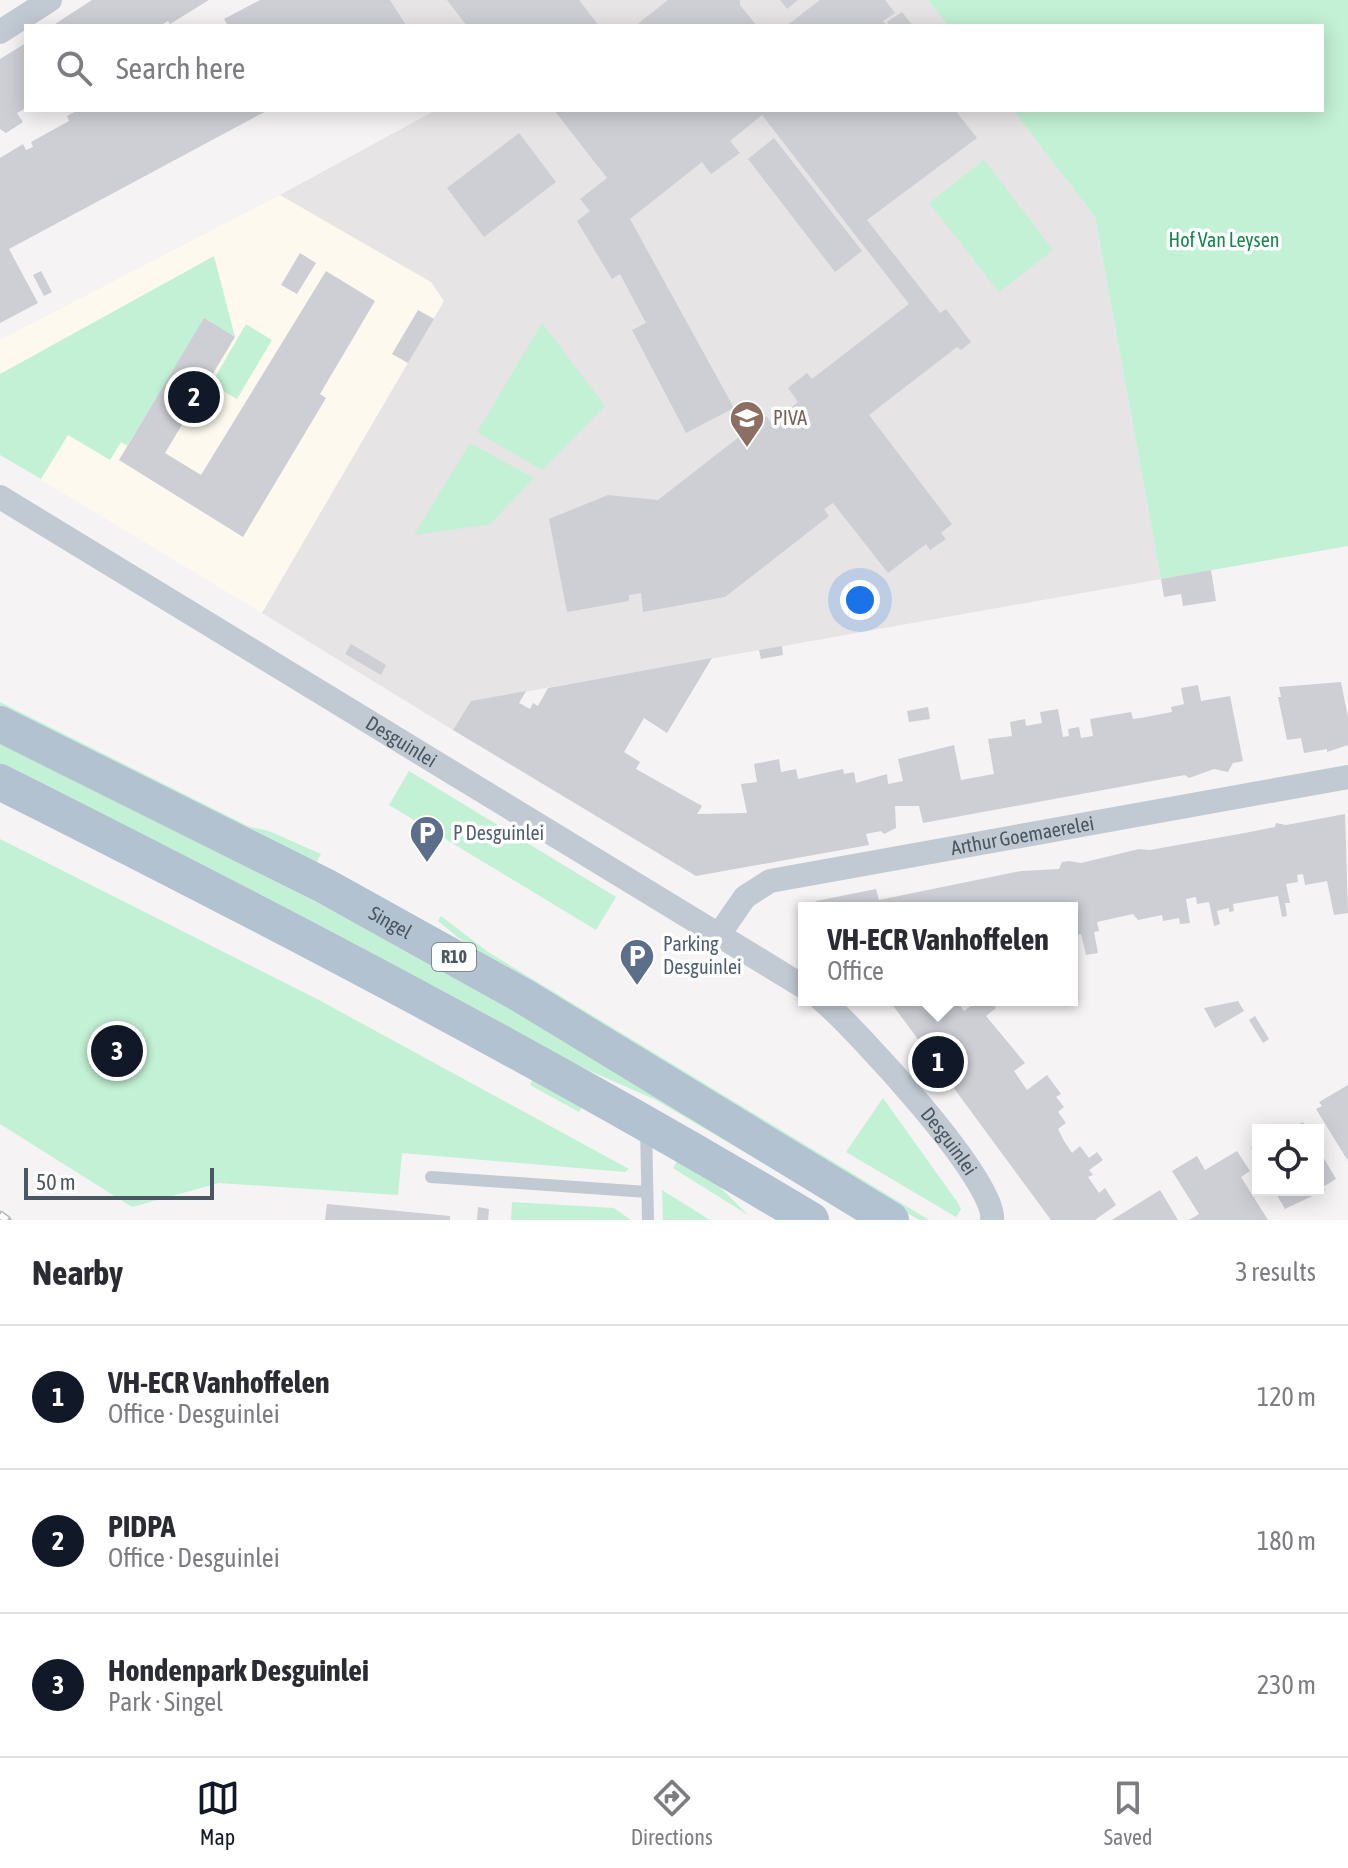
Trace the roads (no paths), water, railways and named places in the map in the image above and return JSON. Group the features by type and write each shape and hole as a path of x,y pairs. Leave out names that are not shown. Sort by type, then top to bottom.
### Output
{"main road":[{"name":"Singel","path":"0,724 325,886 523,996 891,1220"},
{"name":"R10","path":"0,782 302,934 646,1121 811,1220"}],"street":[{"path":"0,32 50,0"},
{"name":"Desguinlei","path":"0,497 798,983"},
{"name":"Arthur Goemaerelei","path":"720,933 745,897 770,881 1348,777"},
{"name":"Desguinlei","path":"828,1006 880,1055 987,1192 994,1212 992,1220"}],"lane":[{"path":"646,1121 648,1220"},
{"path":"431,1177 647,1192"}],"railway":[{"path":"0,1215 7,1220"}],"place":[{"name":"PIDPA","path":"194,397"},
{"name":"PIVA","path":"747,449"},
{"name":"P Desguinlei","path":"427,864"},
{"name":"Parking Desguinlei","path":"637,987"},
{"name":"Hondenpark Desguinlei","path":"117,1051"},
{"name":"VH-ECR Vanhoffelen","path":"938,1062"}],"park label":[{"name":"Hof Van Leysen","path":"1224,240"}]}
